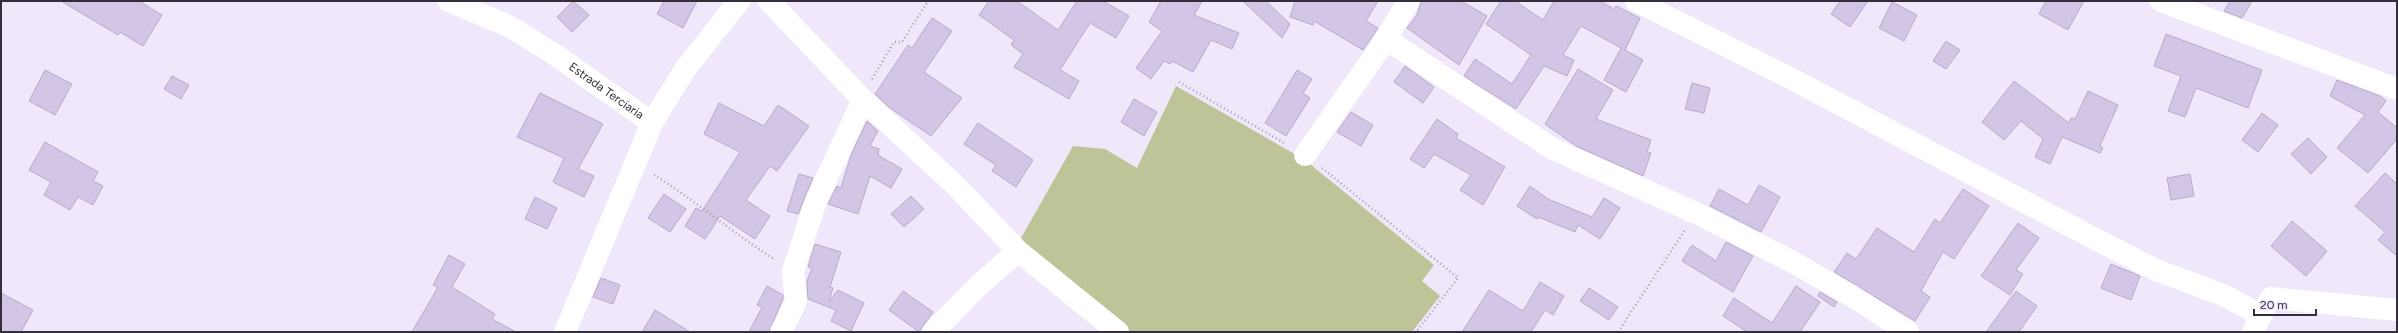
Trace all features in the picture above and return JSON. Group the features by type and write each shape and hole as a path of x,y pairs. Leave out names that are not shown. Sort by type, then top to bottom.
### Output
{"street":[{"name":"Estrada Terciaria","path":"449,1 509,26 557,56 652,123 686,68 739,1"},
{"path":"769,1 863,100 955,185 1018,251 1118,332"},
{"path":"1305,155 1386,39 1409,1"},
{"path":"1636,1 1790,78 2156,270 2223,295 2257,323 2271,298 2397,310"},
{"path":"2161,1 2397,89"},
{"path":"1386,39 1553,149 1696,213 1789,260 1852,296 1908,332"},
{"path":"781,332 796,301 793,271 816,201 863,100"},
{"path":"565,332 652,123"},
{"path":"933,332 977,287 1018,251"}],"path":[{"path":"863,100 874,74 894,42 902,42 928,1"},
{"path":"1179,82 1305,155 1458,278 1416,332"},
{"path":"635,163 690,197 752,245 793,271"},
{"path":"1618,332 1696,213"}],"green space":[{"path":"1176,86 1305,160 1434,265 1422,281 1440,296 1412,332 1120,332 1016,247 1073,146 1105,149 1137,168"}],"building":[{"path":"61,1 139,1 162,15 143,46 120,32 118,35"},
{"path":"573,1 589,15 572,32 557,17"},
{"path":"664,1 697,1 683,28 657,14"},
{"path":"989,1 1017,1 1058,30 1077,1 1103,1 1129,16 1116,38 1090,23 1060,70 1079,81 1069,99 1014,67 1023,54 1011,45 1014,40 979,15"},
{"path":"1161,1 1202,1 1194,15 1239,33 1232,49 1211,40 1193,72 1172,61 1170,64 1164,61 1151,79 1136,68 1162,31 1149,22"},
{"path":"1243,1 1266,1 1290,24 1282,38"},
{"path":"1295,1 1378,1 1366,21 1378,28 1363,50 1314,21 1313,25 1290,17"},
{"path":"1421,1 1461,1 1487,16 1459,65 1407,28 1417,15"},
{"path":"1501,1 1515,1 1543,20 1554,1 1600,1 1614,9 1616,6 1640,18 1625,50 1643,60 1626,92 1604,80 1621,48 1581,26 1563,55 1574,60 1567,76 1544,66 1516,109 1464,76 1475,59 1512,84 1531,55 1486,24"},
{"path":"1840,1 1868,1 1850,27 1831,14"},
{"path":"2046,1 2084,1 2068,30 2039,14"},
{"path":"2230,1 2252,1 2242,18 2224,11"},
{"path":"1892,2 1917,15 1904,41 1879,28"},
{"path":"932,18 952,31 924,72 962,98 931,136 890,108 875,94 908,45 912,48"},
{"path":"2166,34 2262,70 2248,108 2196,88 2185,117 2168,111 2181,76 2154,66"},
{"path":"1946,41 1960,50 1946,69 1933,61"},
{"path":"1405,66 1434,87 1423,103 1394,82"},
{"path":"1578,69 1613,90 1596,119 1651,140 1647,152 1651,153 1643,176 1576,146 1545,124"},
{"path":"45,70 72,84 55,115 29,101"},
{"path":"1297,70 1312,79 1303,93 1310,98 1286,136 1265,123"},
{"path":"172,76 189,85 181,99 164,89"},
{"path":"2337,80 2380,96 2386,101 2378,112 2397,128 2397,139 2368,173 2337,148 2365,115 2330,96"},
{"path":"2014,81 2069,123 2071,118 2075,119 2088,91 2118,105 2100,146 2103,148 2100,153 2062,137 2050,164 2035,157 2043,139 2021,121 2004,140 1982,122"},
{"path":"1692,83 1710,88 1704,113 1685,109"},
{"path":"540,93 603,124 578,169 594,176 584,197 553,182 564,158 517,137"},
{"path":"1134,99 1157,112 1144,136 1121,122"},
{"path":"719,103 764,126 778,105 809,126 777,171 770,166 746,200 770,216 755,239 720,216 705,239 685,226 696,208 702,211 740,152 704,134"},
{"path":"1351,112 1373,125 1361,146 1337,132"},
{"path":"2262,113 2278,125 2258,152 2242,140"},
{"path":"1437,119 1458,134 1456,138 1505,167 1483,205 1460,190 1471,175 1434,154 1424,168 1410,159"},
{"path":"867,121 878,131 870,146 879,149 878,155 902,169 891,188 870,176 858,214 828,204 837,186 841,188 851,155"},
{"path":"978,123 1033,160 1016,187 992,171 996,165 964,144"},
{"path":"2308,138 2327,157 2311,174 2291,154"},
{"path":"45,142 98,172 93,181 103,186 93,205 78,197 70,210 44,195 51,182 29,170"},
{"path":"2385,173 2397,184 2397,256 2378,240 2385,232 2355,206"},
{"path":"799,174 813,178 798,214 787,211"},
{"path":"2190,174 2194,196 2171,200 2167,178"},
{"path":"1759,185 1780,197 1761,232 1710,206 1719,189 1748,205"},
{"path":"1530,186 1548,199 1592,217 1604,198 1620,208 1600,239 1578,225 1575,232 1538,217 1537,219 1517,206"},
{"path":"1963,189 1989,206 1954,259 1943,252 1921,291 1930,297 1915,321 1834,272 1847,253 1856,259 1877,228 1914,252 1935,219 1940,223"},
{"path":"664,194 686,209 670,232 648,218"},
{"path":"911,196 924,209 904,227 891,214"},
{"path":"535,197 557,208 547,229 525,219"},
{"path":"2292,221 2327,251 2306,276 2271,246"},
{"path":"2018,223 2039,238 2016,270 2023,274 2010,295 1981,276"},
{"path":"1726,242 1753,256 1733,292 1682,261 1692,245 1716,261"},
{"path":"815,244 841,252 830,287 833,288 829,301 838,290 864,303 851,331 831,321 836,310 808,299 807,281 812,268 808,267"},
{"path":"449,255 465,264 452,287 495,314 492,319 516,332 412,332 438,287 433,285"},
{"path":"2111,264 2140,276 2131,300 2101,288"},
{"path":"601,278 620,285 613,304 593,297"},
{"path":"1540,282 1564,296 1553,315 1545,310 1531,332 1462,332 1489,290 1523,311"},
{"path":"767,286 783,295 783,299 769,332 749,332 762,307 757,305"},
{"path":"1796,286 1820,302 1800,332 1747,332 1723,316 1734,298 1772,323"},
{"path":"1589,288 1618,307 1609,320 1580,301"},
{"path":"903,291 933,312 919,332 889,310"},
{"path":"2016,291 2037,306 2019,332 1986,332"},
{"path":"1820,292 1837,302 1834,307 1818,296"},
{"path":"1,293 33,310 21,332 1,332"},
{"path":"655,310 690,332 642,332"}]}
